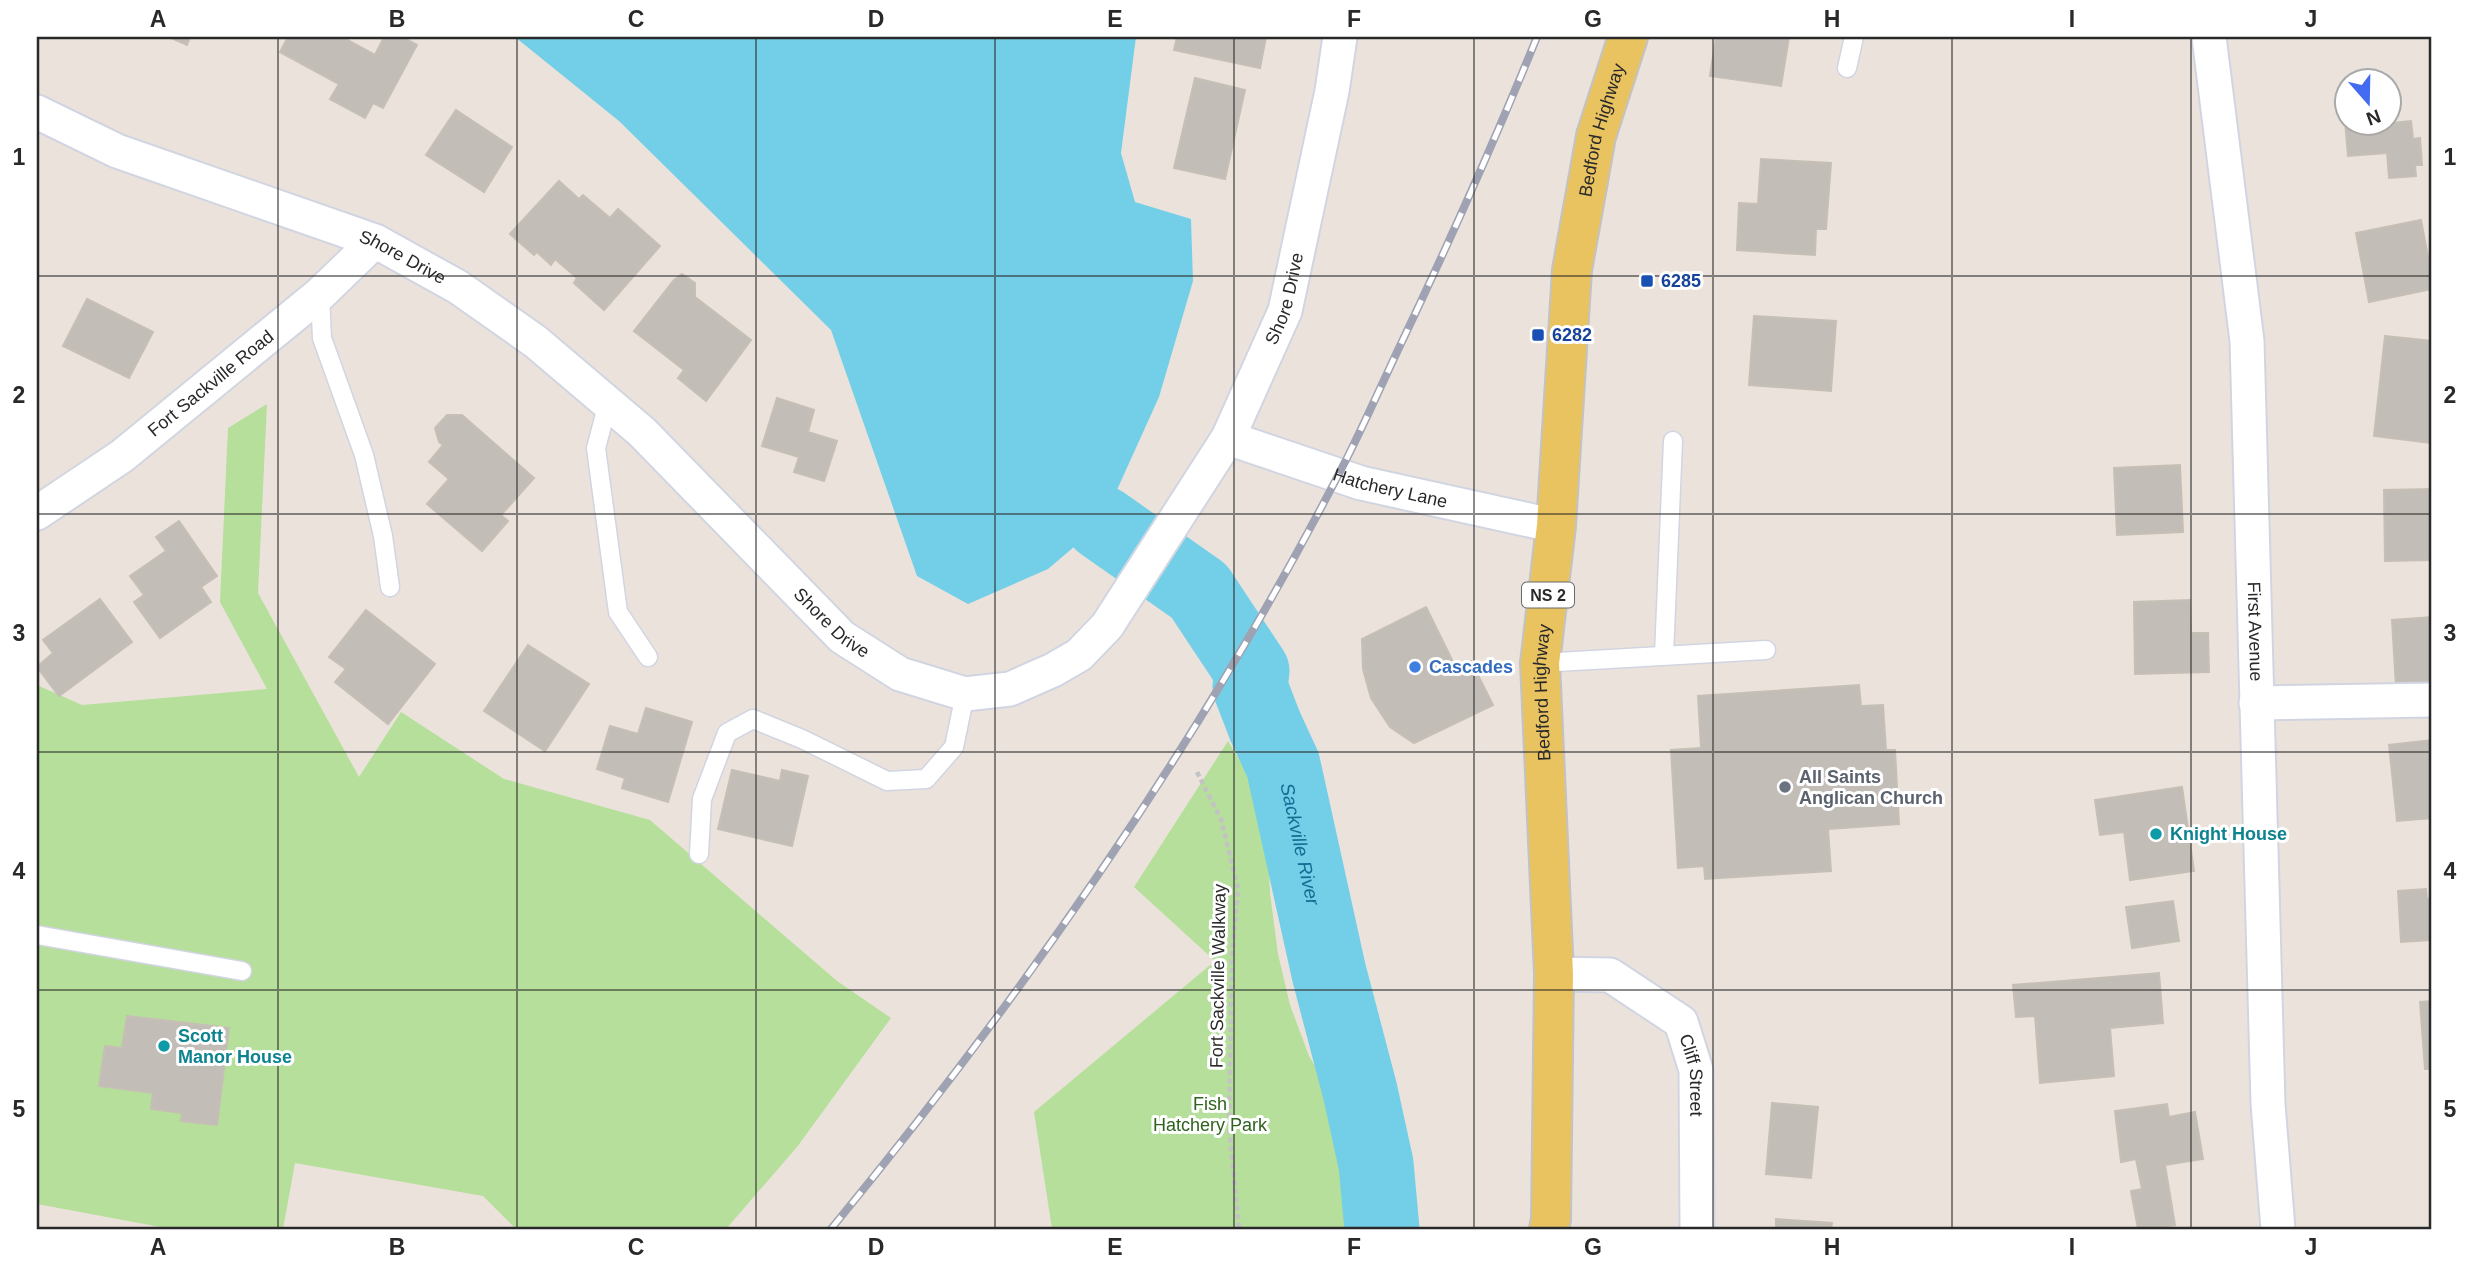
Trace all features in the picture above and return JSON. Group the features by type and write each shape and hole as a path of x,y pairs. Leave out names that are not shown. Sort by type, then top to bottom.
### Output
{"main road":[{"name":"Bedford Highway","path":"1549,1229 1554,974 1541,663 1556,526 1572,271 1596,136 1628,37"}],"street":[{"name":"Shore Drive","path":"37,112 117,151 375,241 458,286 536,342 642,432 842,637 900,674 965,694 1010,689 1079,655 1107,626 1228,438 1285,311 1332,90 1340,37"},
{"name":"First Avenue","path":"2209,37 2247,341 2268,1104 2278,1229"},
{"name":"Fort Sackville Road","path":"37,513 122,456 320,294 375,241"},
{"name":"Hatchery Lane","path":"1228,438 1360,484 1556,526"},
{"path":"2256,703 2432,700"},
{"name":"Cliff Street","path":"1554,974 1609,975 1681,1022 1696,1070 1697,1229"}],"lane":[{"path":"1847,68 1854,37"},
{"path":"320,294 322,338 363,455 383,536 390,587"},
{"path":"608,402 596,448 618,612 649,657"},
{"path":"1664,655 1672,441"},
{"path":"1541,663 1766,650"},
{"path":"699,854 702,799 727,733 752,719 802,739 887,781 926,779 954,747 965,694"},
{"path":"37,935 242,971"}],"path":[{"name":"Fort Sackville Walkway","path":"1197,772 1221,819 1238,890 1232,955 1229,1127 1239,1229"}],"green space":[{"name":"Scott Manor House","path":"267,404 258,593 359,777 401,712 504,779 650,820 837,981 891,1018 797,1147 726,1229 516,1229 483,1196 295,1163 283,1229 171,1229 37,1204 37,685 82,705 267,689 220,602 228,428"},
{"name":"Fish Hatchery Park","path":"1228,741 1243,766 1263,817 1278,954 1290,1005 1309,1056 1346,1118 1364,1160 1381,1212 1380,1229 1052,1229 1034,1112 1215,961 1134,887"}],"water":[{"path":"515,37 1136,37 1121,153 1135,202 1191,219 1193,281 1159,397 1102,523 1048,569 968,604 917,576 831,330 619,121"}],"building":[{"path":"169,37 190,37 187,45"},
{"path":"288,37 342,37 375,55 384,37 402,37 417,45 383,108 373,103 365,118 330,99 339,84 280,52"},
{"path":"1177,37 1266,37 1260,68 1174,50"},
{"path":"1716,37 1789,37 1781,86 1710,76"},
{"path":"1195,78 1245,90 1225,179 1174,168"},
{"path":"456,110 512,147 484,192 426,155"},
{"path":"2411,121 2413,139 2420,138 2422,165 2415,165 2416,176 2389,178 2387,153 2348,156 2346,136 2402,136 2402,122"},
{"path":"1761,159 1831,163 1826,229 1816,229 1815,255 1737,250 1739,203 1758,204"},
{"path":"559,181 579,199 583,195 610,218 618,209 660,246 604,310 574,283 577,278 555,259 551,265 537,252 534,255 510,234"},
{"path":"2421,220 2432,289 2369,302 2356,233"},
{"path":"682,274 695,283 695,297 751,340 706,401 678,378 684,370 634,331 674,280"},
{"path":"87,299 153,332 129,378 63,346"},
{"path":"1754,316 1836,321 1831,391 1749,385"},
{"path":"2385,336 2432,341 2432,443 2374,436"},
{"path":"777,398 814,410 808,432 837,441 824,481 794,472 799,457 762,446"},
{"path":"447,415 462,415 534,478 501,515 508,521 482,551 427,504 449,479 429,462 443,445 439,442 435,428"},
{"path":"2180,465 2183,532 2117,535 2114,468"},
{"path":"2432,489 2432,560 2385,561 2384,490"},
{"path":"179,521 217,576 201,587 211,602 160,638 134,602 144,595 130,576 166,551 156,537"},
{"path":"100,599 132,642 59,696 37,667 53,653 43,640"},
{"path":"2190,600 2191,633 2208,633 2209,672 2135,674 2134,602"},
{"path":"1426,607 1456,668 1471,661 1493,705 1414,743 1390,727 1371,698 1363,669 1362,639"},
{"path":"366,610 435,664 388,724 335,682 346,669 329,657"},
{"path":"2432,617 2432,684 2396,687 2392,620"},
{"path":"528,645 589,684 545,751 484,711"},
{"name":"All Saints Anglican Church","path":"1859,685 1861,706 1883,705 1886,750 1895,750 1899,824 1828,829 1831,871 1705,879 1704,866 1678,868 1671,750 1701,748 1698,696"},
{"path":"646,708 692,722 668,802 622,788 625,778 597,769 610,726 638,734"},
{"path":"2432,740 2432,818 2397,821 2389,745"},
{"path":"732,770 780,781 782,770 808,776 792,846 718,829"},
{"name":"Knight House","path":"2182,787 2194,871 2130,880 2124,832 2100,835 2095,800"},
{"path":"2426,889 2427,899 2432,899 2432,940 2401,942 2398,891"},
{"path":"2173,901 2179,941 2132,948 2126,907"},
{"path":"2159,973 2163,1023 2110,1028 2114,1076 2040,1083 2035,1016 2016,1017 2013,985"},
{"path":"2432,1001 2432,1069 2425,1069 2420,1002"},
{"name":"Scott Manor House","path":"127,1016 229,1028 217,1125 181,1121 182,1113 151,1109 153,1093 99,1086 105,1046 122,1048"},
{"path":"1772,1103 1818,1107 1811,1178 1766,1174"},
{"path":"2167,1104 2169,1117 2195,1112 2203,1159 2165,1165 2175,1225 2138,1229 2131,1191 2142,1189 2136,1159 2121,1162 2115,1111"},
{"path":"1776,1219 1832,1223 1831,1229 1776,1229"}],"waterway":[{"name":"Sackville River","path":"1102,523 1199,591 1252,671 1250,687 1283,765 1329,973 1360,1091 1376,1164 1382,1229"}],"railway":[{"path":"831,1229 975,1047 1043,953 1174,760 1235,661 1293,560 1354,444 1470,195 1537,37"}],"place":[{"name":"6285","path":"1647,281"},
{"name":"6282","path":"1538,335"},
{"name":"Cascades","path":"1415,667"},
{"name":"All Saints Anglican Church","path":"1785,787"},
{"name":"Knight House","path":"2156,834"},
{"name":"Scott Manor House","path":"164,1046"}]}
